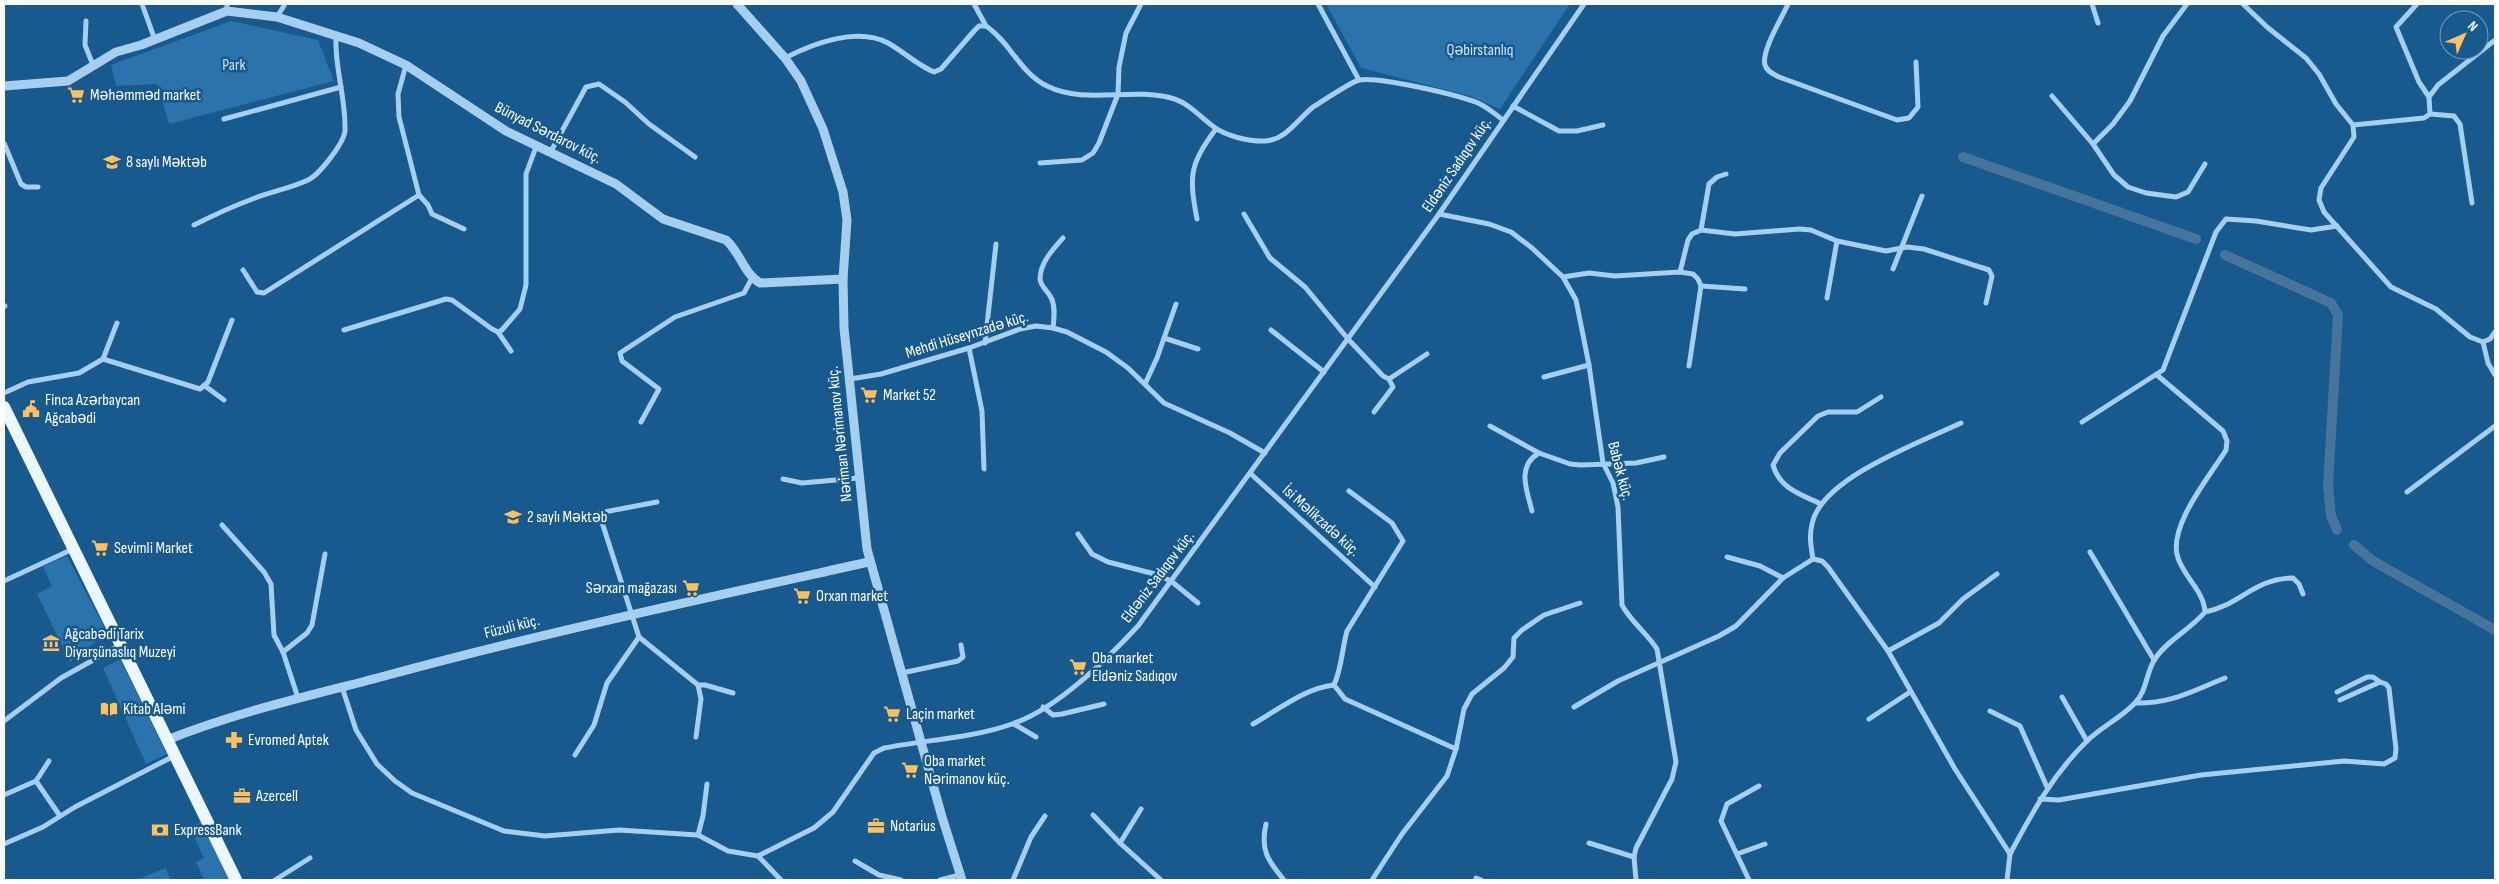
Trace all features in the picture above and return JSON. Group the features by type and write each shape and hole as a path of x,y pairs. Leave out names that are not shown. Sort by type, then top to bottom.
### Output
{"main road":[{"path":"4,407 236,880"}],"street":[{"path":"142,4 155,40"},
{"path":"277,17 285,4"},
{"name":"Nəriman Nərimanov küç.","path":"737,4 785,58 812,102 836,165 843,192 847,220 843,279 844,328 858,478 869,562 961,878"},
{"path":"974,4 986,26 993,31 1027,72 1048,87 1082,94 1151,93 1173,98 1194,110 1216,128 1239,137 1265,141 1284,134 1313,107 1359,80 1384,81 1452,96 1478,104 1503,120"},
{"path":"1040,163 1082,160 1093,154 1118,94 1119,67 1126,33 1141,4"},
{"path":"1318,4 1359,80"},
{"name":"Eldəniz Sadıqov küç.","path":"758,856 814,828 834,812 874,753 884,748 994,730 1014,724 1043,707 1085,678 1108,658 1138,626 1251,474 1439,214 1584,4"},
{"path":"1788,4 1764,55 1765,67 1769,72 1779,77 1897,120 1909,118 1918,107 1916,62"},
{"path":"2092,4 2098,23"},
{"path":"2093,144 2113,124 2139,88 2162,36 2187,4"},
{"path":"2243,4 2267,27 2306,58 2352,125 2354,137 2321,188 2319,200 2324,212 2391,287 2436,309 2470,337 2484,342 2490,339 2495,332"},
{"path":"2418,4 2396,27 2419,82 2429,97 2430,114"},
{"name":"Bünyad Sərdarov küç.","path":"4,86 68,81 92,64 116,52 155,40 227,8 277,17 359,43 406,65 484,118 536,147 616,184 662,218 726,240 734,246 752,278"},
{"path":"86,21 85,45 92,64"},
{"path":"785,58 805,48 824,42 857,37 873,37 934,72 940,69 979,26 986,26"},
{"path":"194,225 250,200 308,180 318,173 343,141 345,130 341,87 335,60 336,35"},
{"path":"2429,97 2438,86 2495,40"},
{"path":"406,65 398,94 399,117 419,195 428,205 432,214 464,229"},
{"path":"550,154 586,87 599,84 625,102 649,124 695,157"},
{"path":"224,119 341,87"},
{"path":"2052,96 2093,144 2114,175 2128,187 2146,193 2176,197 2188,192 2205,164"},
{"path":"1513,106 1559,131 1577,131 1603,126"},
{"path":"2352,125 2424,118 2430,114 2454,116 2460,124 2472,203"},
{"path":"1196,219 1191,186 1194,163 1202,147 1216,128"},
{"path":"4,143 21,184 26,188 38,186"},
{"path":"498,332 520,309 524,299 526,285 526,174 536,147"},
{"path":"1701,230 1709,184 1717,177 1726,174"},
{"path":"243,270 256,292 264,293 419,195"},
{"path":"1892,269 1922,196"},
{"path":"1244,214 1270,258 1306,288 1348,339 1383,376 1390,379 1393,387 1374,412"},
{"name":"Babək küç.","path":"1439,214 1489,224 1511,232 1532,248 1563,278 1576,300 1589,365 1603,463 1613,483 1618,507 1622,605 1626,614 1649,637 1657,649 1676,762 1672,779 1636,848 1634,857"},
{"path":"2082,422 2157,375 2168,359 2216,232 2226,220 2256,221 2311,230 2337,226"},
{"path":"1680,272 1688,240 1692,234 1701,230 1735,234 1799,228 1811,230 1836,242 1886,251 1901,248 1924,249 1989,270 1992,276 1986,303"},
{"path":"1053,328 1053,304 1050,296 1044,290 1040,279 1046,258 1063,238"},
{"path":"1827,298 1836,242"},
{"path":"985,343 996,244"},
{"path":"1563,278 1589,273 1615,276 1680,272 1693,274 1701,286 1689,366"},
{"path":"641,422 659,389 622,362 620,353 675,317 744,293 752,278 768,284 843,279"},
{"path":"1701,286 1745,288"},
{"path":"344,330 446,299 452,300 498,332 511,351"},
{"path":"1145,384 1176,304"},
{"path":"103,360 200,388 205,386 232,320"},
{"path":"4,393 28,382 79,373 103,360 117,323"},
{"name":"Mehdi Hüseynzadə küç.","path":"850,379 881,374 985,343 1020,329 1036,326 1053,328 1067,332 1106,352 1128,368 1164,403 1230,433 1265,453"},
{"path":"1271,330 1324,372"},
{"path":"1164,338 1198,349"},
{"path":"2484,342 2488,363 2495,375"},
{"path":"969,348 982,411 984,469"},
{"path":"1390,379 1426,354"},
{"path":"1544,377 1589,365"},
{"path":"2157,375 2223,431 2227,441 2226,450 2183,520 2176,540 2178,558 2204,602 2205,612"},
{"path":"205,386 224,400"},
{"path":"1821,504 1784,486 1776,476 1773,465 1780,453 1818,416 1828,412 1857,412 1881,397"},
{"path":"1813,559 1810,540 1812,523 1821,504 1833,490 1877,462 1960,423"},
{"path":"1490,426 1538,454 1570,464 1636,463 1664,457"},
{"path":"2407,492 2495,426"},
{"path":"1532,511 1523,479 1531,458 1538,454"},
{"name":"İsi Məlikzadə küç.","path":"1251,474 1375,587"},
{"path":"783,480 802,483 858,478"},
{"path":"1334,685 1341,670 1342,647 1347,630 1403,540 1392,523 1349,491"},
{"path":"657,502 599,512 638,637 698,685 705,685 732,693"},
{"path":"222,525 264,572 271,584 274,635 283,652 298,698"},
{"path":"1078,534 1092,554 1108,562 1155,574 1171,581 1198,603"},
{"path":"4,581 74,549"},
{"path":"2090,552 2154,660"},
{"path":"283,652 307,633 312,625 325,554"},
{"path":"1727,557 1760,566 1783,578"},
{"path":"1574,707 1618,681 1719,636 1736,626 1783,578 1813,559 1822,561 1888,651 1955,770 2010,854"},
{"name":"Füzuli küç.","path":"167,740 202,727 298,698 492,647 869,562"},
{"path":"1888,651 1939,623 1963,599 1997,574"},
{"path":"2007,880 2010,854 2048,787 2087,741 2135,703 2148,681 2154,660 2196,623 2205,612 2225,606 2260,584 2282,578 2293,578 2299,584 2303,594"},
{"path":"1372,880 1402,834 1447,776 1456,749 1464,709 1472,694 1504,668 1512,657 1514,638 1544,615 1580,604"},
{"path":"575,755 594,724 608,684 638,637"},
{"path":"4,721 61,678 120,645"},
{"path":"902,673 958,661 964,656 960,645"},
{"path":"2040,799 2059,800 2201,775 2344,761 2384,764 2395,758 2396,748 2389,688 2386,684 2373,677 2367,677 2337,692"},
{"path":"2135,703 2157,704 2225,678"},
{"path":"2340,700 2380,682"},
{"path":"696,737 701,699 698,685"},
{"path":"1253,724 1307,693 1322,686 1334,685"},
{"path":"1334,685 1345,699 1456,749"},
{"path":"342,687 356,730 377,764 395,781 412,793 480,823 504,831 545,836 619,830 698,835 728,850 758,856 781,880"},
{"path":"1869,719 1910,692"},
{"path":"2062,697 2087,741"},
{"path":"1043,707 1053,715 1104,704"},
{"path":"1990,710 2020,726 2048,787"},
{"path":"1014,724 1036,737"},
{"path":"4,844 43,827 60,816 175,756"},
{"path":"4,795 36,781 49,761"},
{"path":"36,781 60,816"},
{"path":"698,835 703,816 707,784"},
{"path":"1749,880 1721,821 1722,811 1727,804 1759,786"},
{"path":"1120,843 1141,809"},
{"path":"1093,815 1120,843 1161,880"},
{"path":"1014,880 1031,837 1045,816"},
{"path":"1266,824 1263,837 1266,854 1268,860 1284,880"},
{"path":"1588,843 1634,857 1636,880"},
{"path":"1737,854 1765,844"},
{"path":"275,880 310,858"},
{"path":"855,861 879,875 900,880"},
{"path":"940,880 961,878"}],"green space":[{"name":"Qəbirstanlıq","path":"1326,4 1570,4 1500,109 1470,96 1361,68"},
{"name":"Park","path":"231,21 318,40 334,81 169,124 157,84 116,86 111,65"},
{"path":"67,556 107,633 70,662 37,594 52,586 43,566"},
{"path":"120,659 167,754 146,764 103,668"},
{"path":"201,822 230,880 204,880 196,862 204,858 190,827"},
{"path":"165,868 171,880 137,880"}],"waterway":[{"path":"1963,157 2196,239"},
{"path":"2225,255 2331,303 2338,315 2328,486 2331,516 2337,530"},
{"path":"2354,545 2373,561 2495,630"}],"place":[{"name":"Məhəmməd market","path":"76,95"},
{"name":"8 saylı Məktəb","path":"112,162"},
{"name":"Market 52","path":"869,395"},
{"name":"Finca Azərbaycan Ağcabədi","path":"31,409"},
{"name":"2 saylı Məktəb","path":"513,517"},
{"name":"Sevimli Market","path":"100,548"},
{"name":"Sərxan mağazası","path":"691,588"},
{"name":"Orxan market","path":"802,596"},
{"name":"Ağcabədi Tarix Diyarşünaslıq Muzeyi","path":"51,643"},
{"name":"Oba market Eldəniz Sadıqov","path":"1078,667"},
{"name":"Kitab Aləmi","path":"109,709"},
{"name":"Laçin market","path":"892,714"},
{"name":"Evromed Aptek","path":"234,740"},
{"name":"Oba market Nərimanov küç.","path":"910,770"},
{"name":"Azercell","path":"242,796"},
{"name":"Notarius","path":"876,826"},
{"name":"ExpressBank","path":"160,830"}]}
